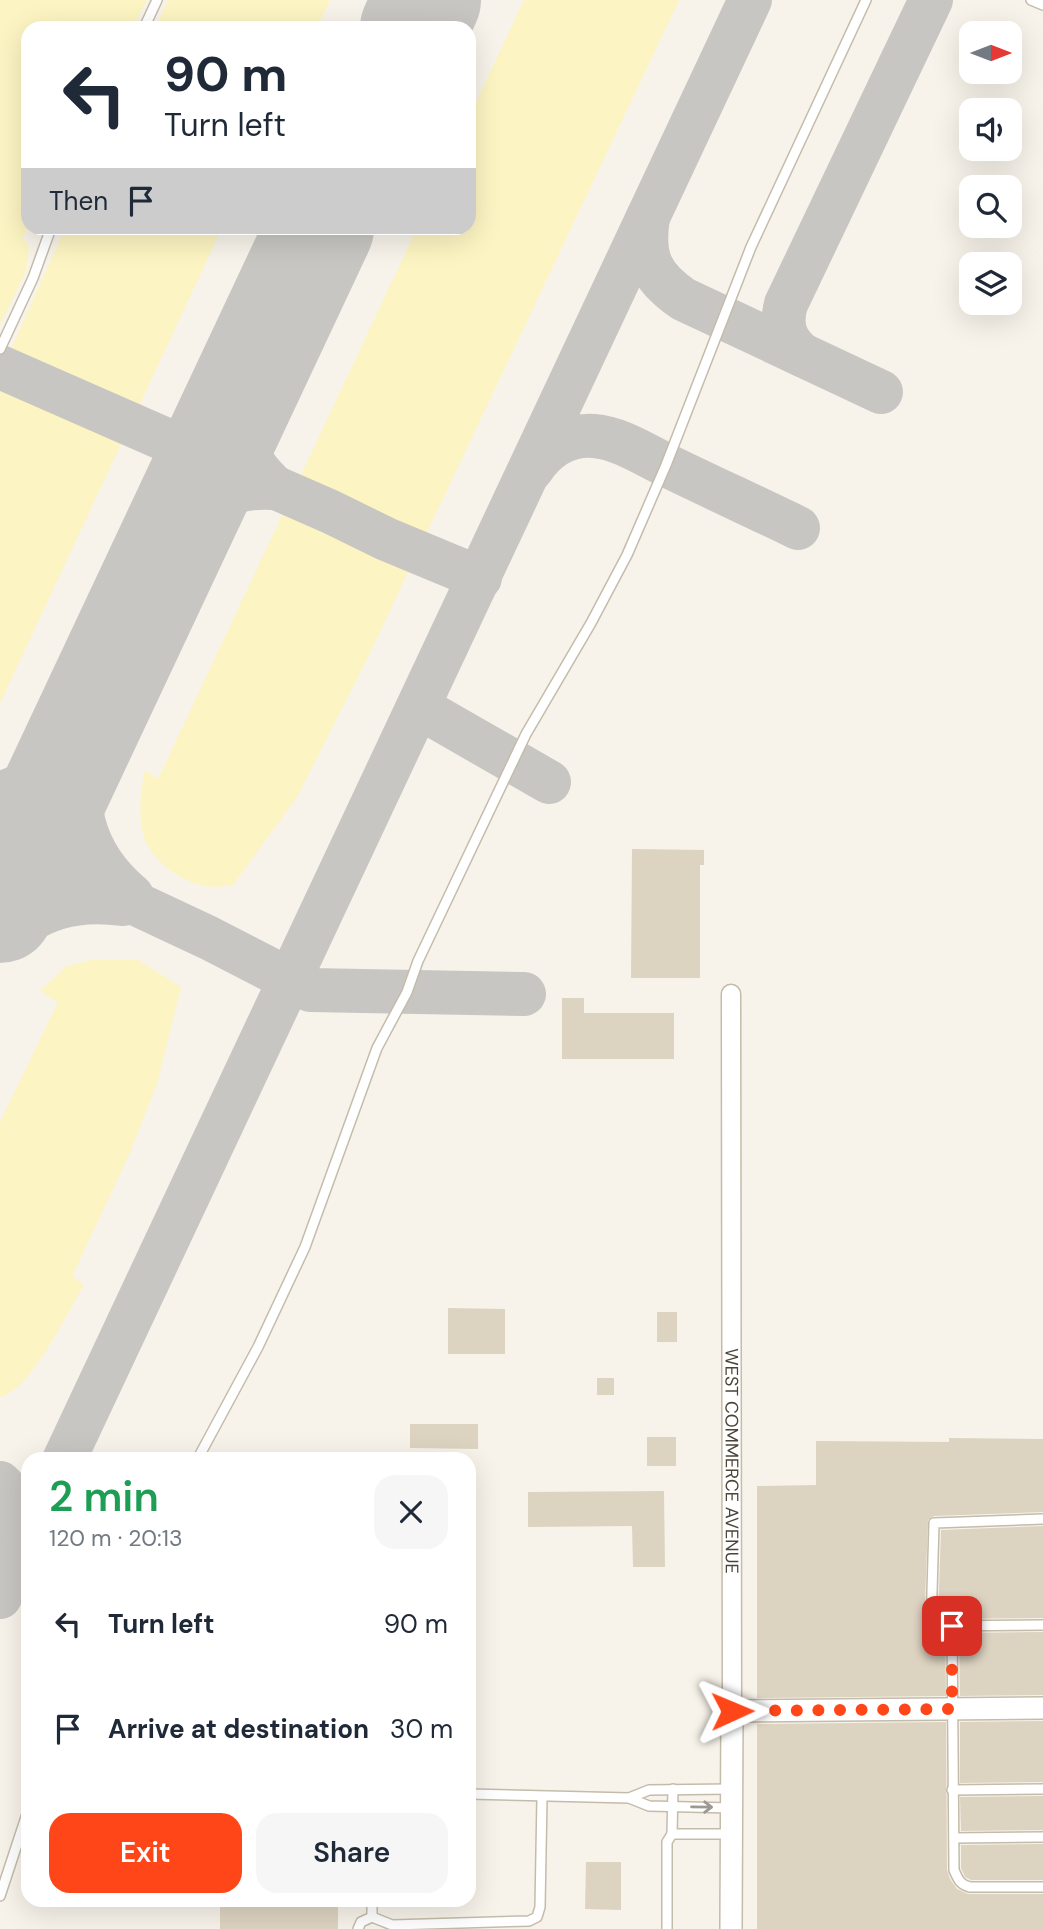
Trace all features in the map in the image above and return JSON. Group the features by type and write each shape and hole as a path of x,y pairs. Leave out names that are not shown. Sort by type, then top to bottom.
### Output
{"street":[{"name":"WEST COMMERCE AVENUE","path":"731,994 731,1929"},
{"path":"732,1711 1043,1708"}],"lane":[{"path":"147,21 157,0"},
{"path":"201,1452 258,1347 305,1247 377,1048 407,992 418,961 526,734 591,622 626,555 666,465 751,247 866,0"},
{"path":"1031,0 1043,5"},
{"path":"0,349 33,278 48,235"},
{"path":"1043,1518 934,1523 931,1626 1043,1625"},
{"path":"952,1626 954,1870 958,1881 963,1885 1043,1887"},
{"path":"952,1790 1043,1788"},
{"path":"629,1798 649,1790 673,1789 732,1799"},
{"path":"667,1929 667,1842 672,1834 673,1789"},
{"path":"476,1794 629,1798 649,1806 673,1807 732,1799"},
{"path":"358,1929 361,1922 372,1917 392,1925 529,1922 537,1917 540,1908 542,1797"},
{"path":"0,1896 21,1832"},
{"path":"672,1834 732,1834"},
{"path":"954,1838 1043,1837"},
{"path":"372,1907 372,1917"}],"sand":[{"path":"0,0 147,0 136,21 21,21 21,235 24,235 23,238 29,247 26,271 0,325"},
{"path":"168,0 330,0 320,21 158,21"},
{"path":"524,0 679,0 368,657 297,797 233,885 212,887 195,884 166,867 150,850 145,840 140,808 145,770 158,779 414,235 476,235 476,102"},
{"path":"62,235 219,235 0,703 0,374"},
{"path":"91,960 138,960 181,987 157,1084 129,1155 72,1276 84,1285 36,1366 12,1392 0,1397 0,1122 58,1002 40,991 65,967"}],"building":[{"path":"632,849 704,850 704,865 700,865 700,978 631,978"},
{"path":"562,998 584,998 584,1013 674,1013 674,1059 562,1059"},
{"path":"448,1308 505,1309 505,1354 448,1354"},
{"path":"657,1312 677,1312 677,1342 657,1342"},
{"path":"597,1378 614,1378 614,1395 597,1395"},
{"path":"410,1424 478,1424 478,1449 410,1448"},
{"path":"647,1437 676,1437 676,1466 647,1466"},
{"path":"949,1438 1043,1439 1043,1512 934,1516 928,1520 924,1627 928,1632 945,1633 946,1696 757,1698 757,1486 816,1485 816,1441 949,1442"},
{"path":"664,1491 665,1567 633,1567 632,1526 528,1527 528,1492"},
{"path":"1043,1526 1043,1618 938,1619 941,1530"},
{"path":"1043,1632 1043,1695 960,1696 959,1633"},
{"path":"1043,1721 1043,1782 960,1783 960,1722"},
{"path":"946,1722 947,1870 950,1879 957,1889 968,1894 1043,1894 1043,1929 757,1929 757,1724"},
{"path":"1043,1796 1043,1830 961,1831 960,1797"},
{"path":"1043,1844 1043,1880 971,1880 965,1877 961,1868 961,1845"},
{"path":"586,1862 621,1862 621,1910 585,1909"},
{"path":"220,1907 338,1907 338,1929 220,1929"}],"taxiway":[{"path":"68,1452 750,0"},
{"path":"802,355 791,344 785,332 786,304 931,0"},
{"path":"648,217 646,243 651,264 672,291 683,299 881,392"},
{"path":"0,367 331,512 386,539 480,578"},
{"path":"248,381 242,428 246,451 275,488"},
{"path":"532,469 551,449 566,440 584,436 604,437 798,528"},
{"path":"177,531 199,511 221,497 245,489 275,488"},
{"path":"412,721 424,714 434,716 549,782"},
{"path":"81,737 79,783 84,824 101,862 132,896"},
{"path":"0,794 25,784 54,766 81,737"},
{"path":"0,840 209,938 310,990 524,994"},
{"path":"0,940 29,920 58,908 88,902 123,904"},
{"path":"0,1483 13,1498 21,1524"},
{"path":"0,1597 21,1552"}],"runway":[{"path":"417,21 427,0"},
{"path":"0,909 317,235"}],"route":[{"path":"732,1711 952,1709 952,1626"}]}
